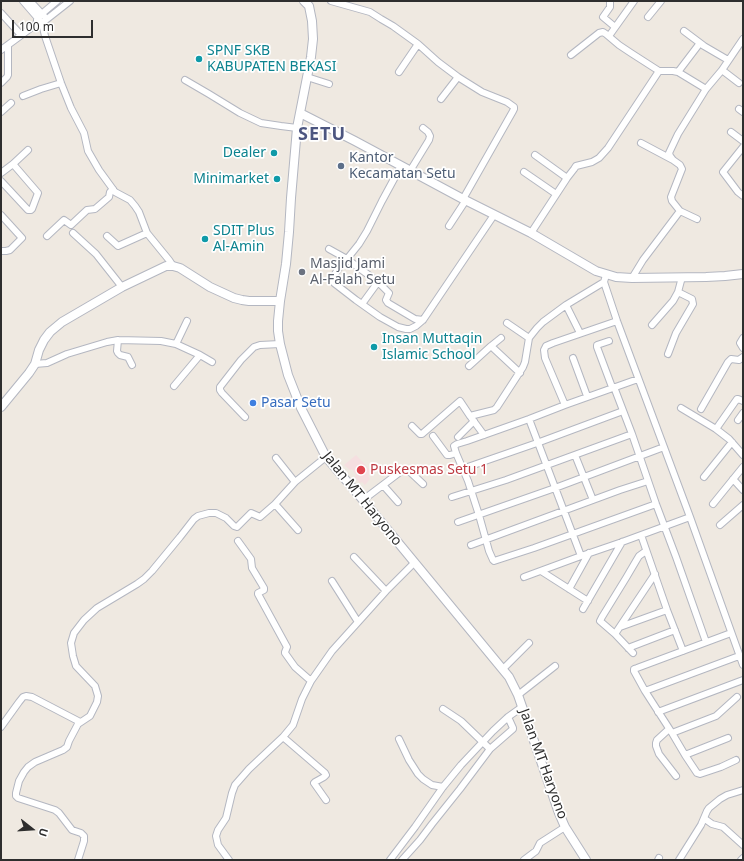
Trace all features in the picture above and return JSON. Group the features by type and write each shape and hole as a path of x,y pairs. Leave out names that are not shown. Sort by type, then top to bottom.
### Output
{"main road":[{"name":"Jalan MT Haryono","path":"306,1 312,21 313,39 297,128 289,232 280,301 278,331 286,369 294,392 326,457 503,669 511,681 518,695 565,827 586,860"},
{"path":"300,112 464,200 531,233 596,271 605,278 706,277 743,274"},
{"path":"1,407 25,379 35,364 39,350 50,332 62,322 122,288 166,266 180,268 211,285 222,293 242,300 280,301"}],"street":[{"path":"23,1 40,15"},
{"path":"30,1 44,21 45,36 61,82 84,133 88,152 113,189 130,200 135,206 139,212 147,233 173,266"},
{"path":"35,25 40,15 57,1"},
{"path":"1,49 21,34 44,21 70,1"},
{"path":"332,1 370,12 418,44 458,77 482,92 514,106 514,109 449,226"},
{"path":"610,1 610,7 603,17 615,27"},
{"path":"610,36 634,1"},
{"path":"648,17 661,1"},
{"path":"1,13 21,34"},
{"path":"684,31 700,43 728,60"},
{"path":"571,55 599,33 604,32 619,45 659,71 678,72 706,89"},
{"path":"673,160 670,153 678,134 706,89 722,70 743,39"},
{"path":"678,72 700,43"},
{"path":"1,83 8,75 8,44"},
{"path":"399,72 418,44"},
{"path":"722,70 739,83"},
{"path":"531,233 576,166 592,162 604,153 659,71"},
{"path":"307,77 329,84"},
{"path":"441,99 458,77"},
{"path":"185,80 240,113 262,123 297,128"},
{"path":"23,96 61,82"},
{"path":"1,112 10,104"},
{"path":"410,171 429,140 430,136 424,128"},
{"path":"731,132 743,140"},
{"path":"641,142 673,160 680,166 682,169 671,197 672,201 680,211 697,219"},
{"path":"741,194 723,172 743,147"},
{"path":"1,173 28,150"},
{"path":"535,155 567,178"},
{"path":"1,181 28,210 32,209 38,193 13,164"},
{"path":"401,166 367,231 359,244 338,269 334,276 333,282 380,317 398,327 410,329 423,320 494,215"},
{"path":"524,172 556,194"},
{"path":"741,194 743,186"},
{"path":"47,236 64,220 71,225 87,210 95,209 109,197 110,192 113,189"},
{"path":"632,278 643,260 680,211"},
{"path":"1,214 22,238 10,250 1,251"},
{"path":"73,233 96,254 122,288"},
{"path":"107,236 118,246 147,233"},
{"path":"329,249 347,259 378,282 389,293 386,300 387,302 415,320 423,320"},
{"path":"652,325 673,301 678,292 682,277"},
{"path":"470,416 494,410 497,407 524,365 529,338 543,322 605,278 617,321 743,665"},
{"path":"362,304 378,282"},
{"path":"668,354 676,333 693,304 692,299 678,292"},
{"path":"566,305 580,333"},
{"path":"176,344 187,321"},
{"path":"564,405 545,358 544,350 546,346 617,321"},
{"path":"507,323 529,338"},
{"path":"469,366 501,338"},
{"path":"743,338 740,343 743,348"},
{"path":"35,364 47,362 68,354 118,340 161,341 176,344 212,362"},
{"path":"118,340 118,353 128,357 132,365"},
{"path":"608,341 597,345 597,347 632,434 706,642"},
{"path":"245,417 222,392 220,387 241,360 254,347 260,345 280,344"},
{"path":"491,346 520,373"},
{"path":"174,386 200,355"},
{"path":"701,409 728,362 731,360 739,360 743,357"},
{"path":"573,358 588,396"},
{"path":"638,379 454,446 471,491 489,551 494,561 656,504"},
{"path":"716,429 737,399 743,401"},
{"path":"412,426 420,434 422,434 460,401 484,435"},
{"path":"681,408 716,429 732,442 743,455"},
{"path":"462,469 623,411"},
{"path":"738,420 743,413"},
{"path":"529,419 581,556"},
{"path":"458,437 474,422"},
{"path":"452,496 506,480 632,434"},
{"path":"433,436 447,454 450,455 456,453"},
{"path":"704,477 732,442"},
{"path":"458,522 555,488 664,447"},
{"path":"575,455 593,500"},
{"path":"78,860 84,841 84,836 81,833 72,830 55,810 18,798 16,796 19,781 28,767 35,762 63,750 67,746 78,724 89,717 97,702 98,696 95,686 76,666 74,661 71,648 74,633 84,620 97,608 144,579 198,516 216,513 222,515 237,527 250,513 260,517 275,504 295,482 326,457"},
{"path":"276,458 295,482"},
{"path":"713,504 743,467"},
{"path":"363,500 406,469 423,484"},
{"path":"733,479 743,490"},
{"path":"471,545 563,510 648,481"},
{"path":"383,485 398,502"},
{"path":"275,504 298,530"},
{"path":"720,525 743,505"},
{"path":"524,577 690,517"},
{"path":"640,535 683,651"},
{"path":"238,541 251,559 252,568 264,588 258,594 287,647 285,654 295,667 311,681"},
{"path":"583,609 622,542"},
{"path":"632,653 616,634 601,622 601,618 636,561 646,551"},
{"path":"569,589 589,553"},
{"path":"354,558 386,591"},
{"path":"229,860 218,845 216,836 226,818 235,785 253,764 283,737 293,725 302,699 311,681 332,651 386,591 414,563"},
{"path":"541,571 588,601"},
{"path":"616,634 634,604 655,574"},
{"path":"332,581 358,622"},
{"path":"620,627 667,610"},
{"path":"628,648 675,630"},
{"path":"731,633 634,669 634,672 644,691 697,773 699,774 721,767 736,760"},
{"path":"503,669 529,643"},
{"path":"644,691 739,656"},
{"path":"518,695 556,666"},
{"path":"658,712 743,680"},
{"path":"1,727 23,697 26,696 32,697 80,722"},
{"path":"676,776 659,754 656,746 657,740 671,731 716,716 737,697"},
{"path":"390,860 443,787 461,765 508,717 522,707"},
{"path":"443,709 461,721 490,749"},
{"path":"402,860 420,840 490,749 513,729 508,717"},
{"path":"283,737 325,773 326,775 324,777 314,783 326,800"},
{"path":"685,755 728,738"},
{"path":"399,739 412,764 423,779 432,785 443,787"},
{"path":"679,860 702,825 708,809 727,795 743,790"},
{"path":"705,818 712,824 723,827 743,845"},
{"path":"415,827 420,840"},
{"path":"524,860 536,851 540,843 565,827"}],"shaded area":[{"name":"Puskesmas Setu 1","path":"356,455 372,472 368,476 370,479 365,485 362,482 360,483 355,477 356,475 352,469 350,470 344,465"}],"place":[{"name":"SPNF SKB KABUPATEN BEKASI","path":"199,59"},
{"name":"Dealer","path":"274,153"},
{"name":"Kantor Kecamatan Setu","path":"341,166"},
{"name":"Minimarket","path":"277,179"},
{"name":"SDIT Plus Al-Amin","path":"205,239"},
{"name":"Masjid Jami Al-Falah Setu","path":"302,272"},
{"name":"Insan Muttaqin Islamic School","path":"374,347"},
{"name":"Pasar Setu","path":"253,403"},
{"name":"Puskesmas Setu 1","path":"361,470"}],"district":[{"name":"SETU","path":"322,135"}]}
